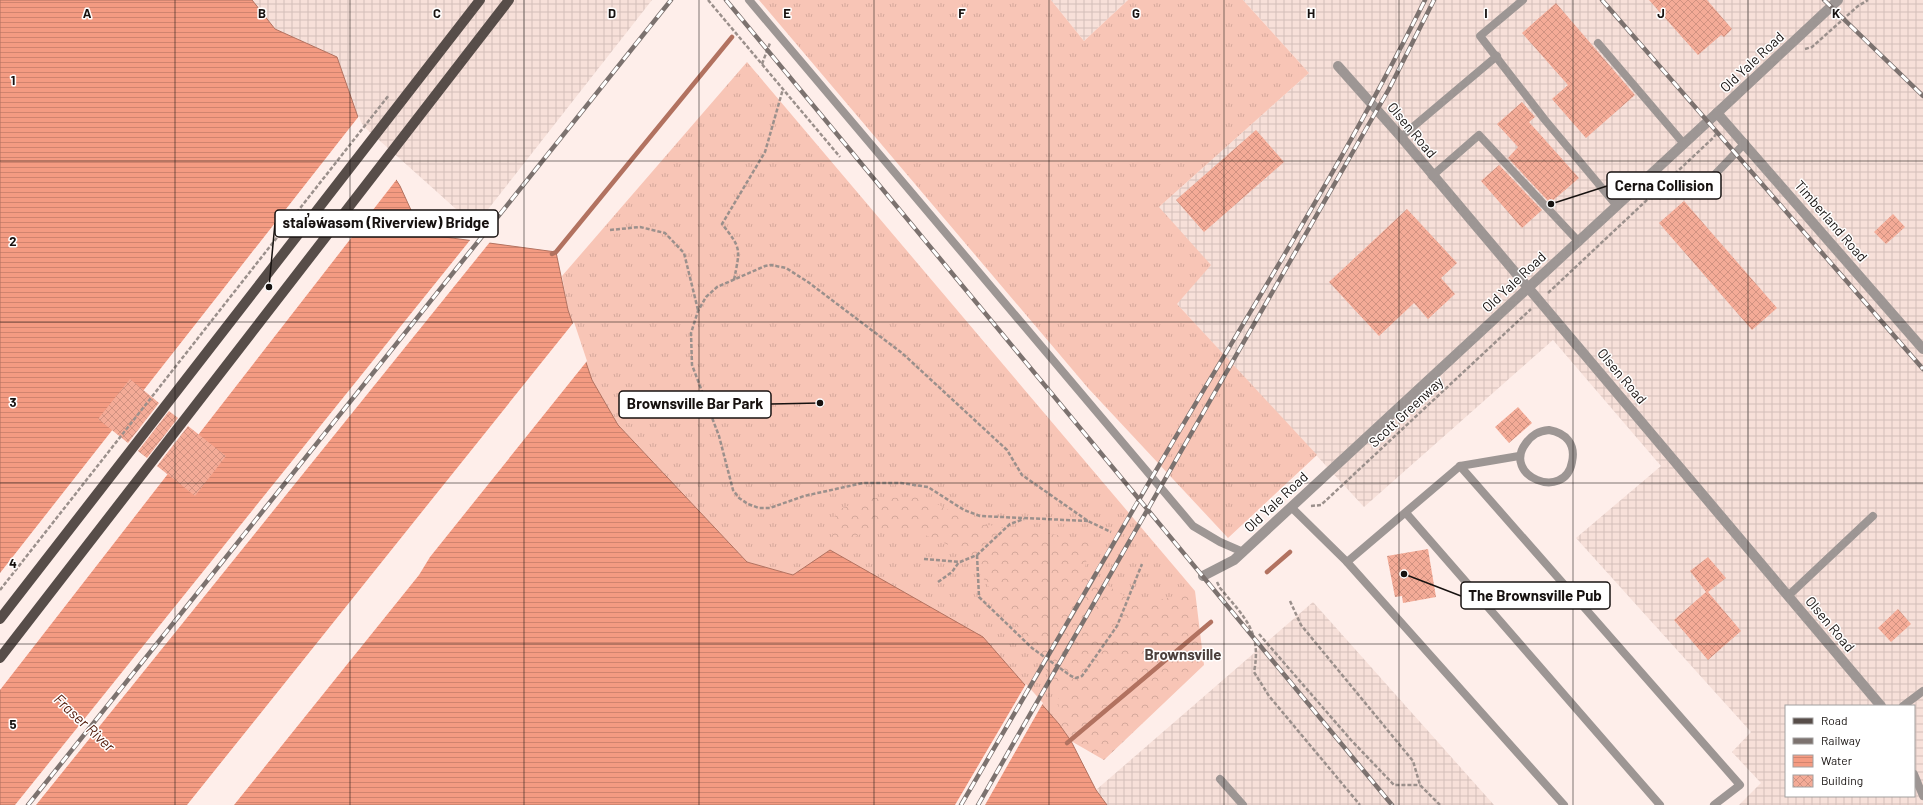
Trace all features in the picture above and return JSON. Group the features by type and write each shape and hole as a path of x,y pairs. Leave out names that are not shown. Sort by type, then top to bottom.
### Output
{"main road":[{"path":"0,618 480,0"},
{"path":"0,658 509,0"}],"street":[{"name":"Old Yale Road","path":"1203,576 1234,560 1243,552 1579,242 1838,0"},
{"name":"Olsen Road","path":"1338,66 1401,137 1432,176 1880,705"},
{"name":"Timberland Road","path":"1718,113 1923,349"}],"lane":[{"path":"749,0 1194,526 1220,542 1243,552"},
{"path":"1523,0 1480,36 1497,56 1545,120 1617,206"},
{"path":"1598,43 1684,144"},
{"path":"1401,137 1497,56"},
{"path":"1432,176 1479,135 1579,242"},
{"path":"1701,189 1745,144"},
{"path":"1548,430 1558,432 1566,437 1572,444 1572,464 1568,474 1554,482 1544,483 1534,480 1521,466 1519,456 1530,438 1539,431 1548,430"},
{"path":"1347,562 1460,466 1519,456"},
{"path":"1460,466 1740,785 1714,805"},
{"path":"1291,507 1347,562 1564,805"},
{"path":"1406,512 1660,805"},
{"path":"1788,596 1873,516"},
{"path":"1904,705 1923,691"},
{"path":"1915,776 1923,796"},
{"path":"1220,779 1243,805"}],"path":[{"path":"708,0 840,157"},
{"path":"1780,55 1812,47 1858,6 1868,0"},
{"path":"762,65 776,32"},
{"path":"734,280 739,254 734,240 722,224 765,152 783,89"},
{"path":"0,590 391,92"},
{"path":"1549,292 1714,137"},
{"path":"610,230 640,227 665,233 684,252 698,311"},
{"path":"1088,521 980,516 964,510 928,487 901,483 863,483 804,496 770,508 759,508 748,504 733,490 719,436 692,365 691,333 698,311 706,297 717,287 771,265 786,268 808,282 902,353 1007,450 1022,475 1088,521 1111,532"},
{"name":"Scott Greenway","path":"1291,507 1321,505 1526,314"},
{"path":"938,582 952,572 960,562 976,555 1010,524 1027,519"},
{"path":"976,555 979,597 1032,648 1076,678 1082,676 1117,626 1142,564"},
{"path":"924,559 960,562"},
{"path":"1212,572 1220,588 1249,623 1255,639 1257,655 1254,672 1265,690 1360,805"},
{"path":"1290,601 1301,624 1413,761 1420,785 1440,805"},
{"path":"1259,634 1351,740 1394,785 1420,785"}],"shaded area":[{"path":"252,0 652,0 475,226 360,123 337,57 275,29"},
{"path":"1051,0 1128,0 1084,41"},
{"path":"1243,0 1923,0 1923,805 1739,805 1761,783 1732,752 1751,732 1576,538 1661,466 1553,340 1364,507 1177,304 1159,207 1309,73"},
{"path":"1313,602 1494,805 1107,805 1096,790"}],"green space":[{"path":"759,0 1051,0 1084,41 1128,0 1243,0 1309,73 1159,207 1211,265 1177,304 1317,455 1228,538 1088,388"},
{"path":"747,62 1195,591 1059,724 983,637 793,575 747,562 618,425 592,380 568,310 562,276"},
{"path":"923,497 974,523 1092,540 1084,570 1138,605 1195,591 1204,665 1104,760 1071,741 1059,724 1058,687 965,552 913,530 870,529 830,550 836,510 872,498"}],"water":[{"name":"Fraser River","path":"0,0 252,0 275,29 337,57 360,123 400,186 422,234 556,252 568,310 592,380 618,425 747,562 793,575 830,550 983,637 1059,724 1071,741 1096,790 1107,805 0,805"}],"pier":[{"path":"359,116 361,122 397,179 0,690 0,573"},
{"path":"471,239 490,242 36,805 15,805"},
{"path":"574,322 587,361 430,557 419,575 234,805 187,805"},
{"path":"1026,684 1043,703 985,805 955,805"}],"building":[{"path":"1649,0 1707,0 1732,29 1724,37 1721,35 1698,55"},
{"path":"1556,3 1635,95 1586,138 1552,99 1568,85 1522,33"},
{"path":"1522,102 1535,117 1529,122 1579,178 1550,203 1508,158 1518,147 1497,124"},
{"path":"1256,130 1284,162 1204,232 1176,200"},
{"path":"1499,165 1542,210 1522,228 1481,181"},
{"path":"1684,201 1777,308 1752,330 1659,223"},
{"path":"1407,209 1457,263 1441,278 1455,294 1428,319 1414,303 1379,336 1329,282"},
{"path":"1893,214 1905,227 1886,244 1874,232"},
{"path":"130,379 159,403 128,443 98,419"},
{"path":"1518,407 1532,423 1509,443 1495,427"},
{"path":"169,411 178,418 147,458 138,451"},
{"path":"188,426 226,456 195,496 157,466"},
{"path":"1428,549 1436,597 1403,603 1402,596 1395,597 1387,556"},
{"path":"1708,557 1726,578 1708,592 1741,631 1708,660 1674,620 1706,592 1690,571"},
{"path":"1898,609 1911,624 1891,642 1878,628"}],"waterway":[{"path":"552,254 556,252 732,37"},
{"path":"1267,572 1290,552"},
{"path":"1067,743 1211,622"}],"railway":[{"path":"28,805 671,0"},
{"path":"726,0 1392,805"},
{"path":"961,805 1142,494 1333,171 1365,115 1425,0"},
{"path":"978,805 1389,89 1434,0"},
{"path":"1602,0 1923,369"},
{"path":"1824,0 1923,96"}],"place":[{"name":"Cerna Collision","path":"1551,204"},
{"name":"stal̕əw̓asəm (Riverview) Bridge","path":"269,287"},
{"name":"Brownsville Bar Park","path":"820,403"},
{"name":"The Brownsville Pub","path":"1404,574"}],"district":[{"name":"Brownsville","path":"1183,655"}]}
